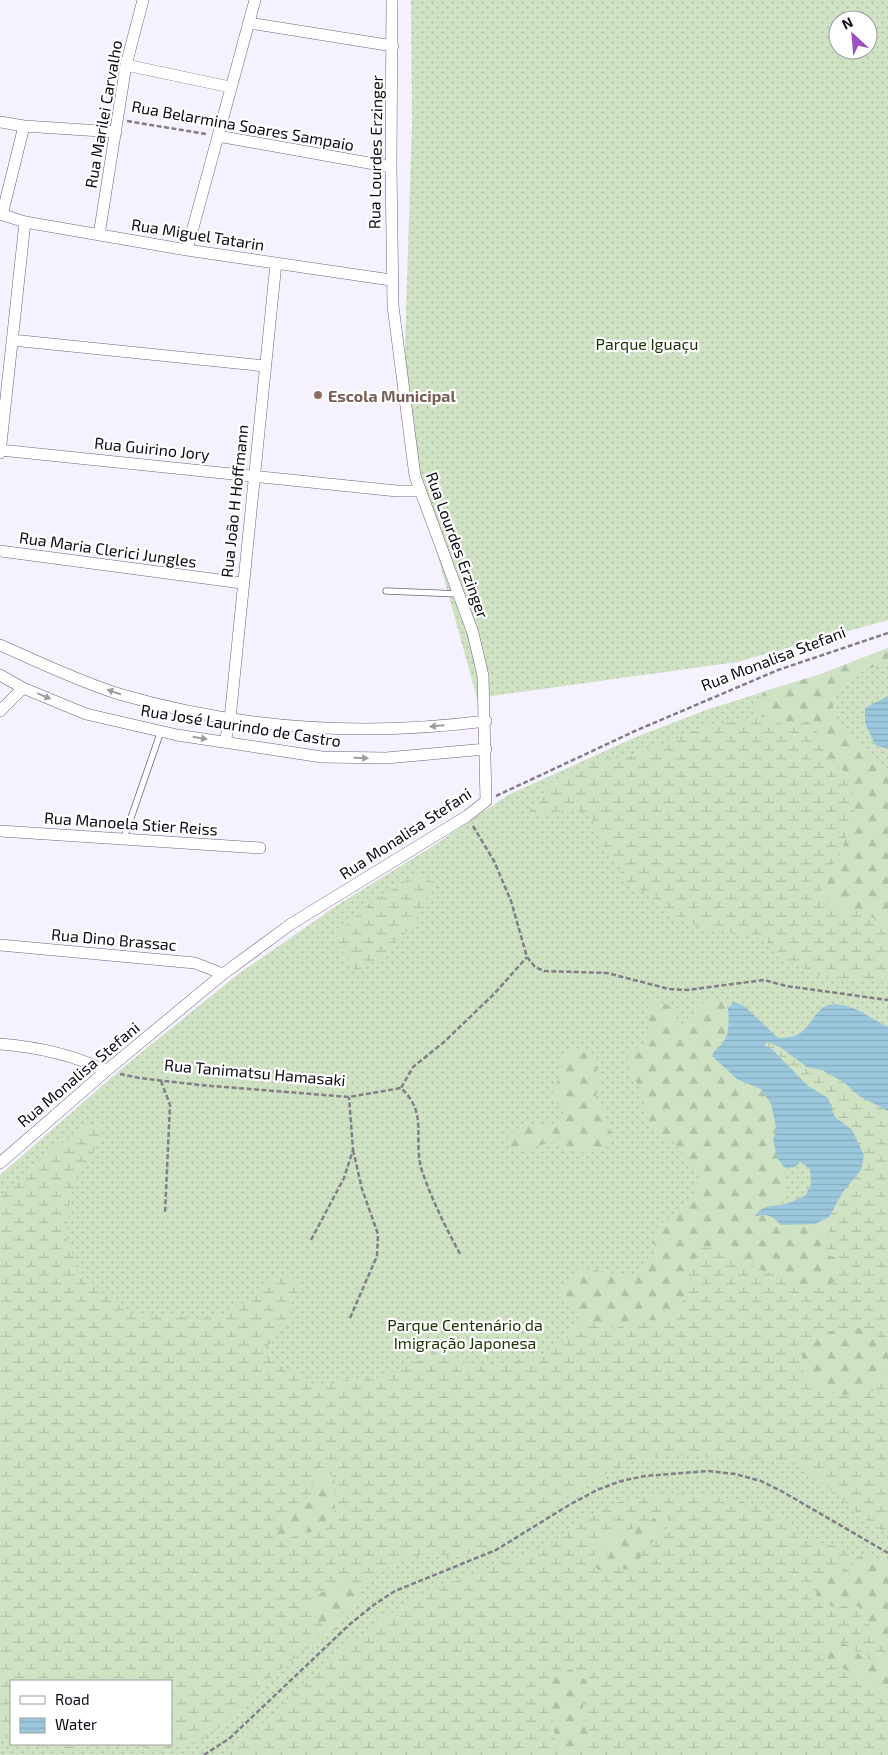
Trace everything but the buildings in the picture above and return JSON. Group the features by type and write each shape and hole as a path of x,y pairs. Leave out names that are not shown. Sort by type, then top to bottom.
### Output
{"street":[{"name":"Rua Marilei Carvalho","path":"99,235 119,119 126,65 143,0"},
{"path":"187,250 255,0"},
{"name":"Rua Lourdes Erzinger","path":"392,0 391,280 415,476 473,633 483,676 486,721 486,801"},
{"path":"249,23 393,46"},
{"path":"126,65 230,87"},
{"path":"0,122 24,126 116,132"},
{"path":"1,215 24,126"},
{"name":"Rua Belarmina Soares Sampaio","path":"218,136 391,167"},
{"name":"Rua Miguel Tatarin","path":"1,215 25,222 187,250 391,280"},
{"path":"0,453 25,222"},
{"name":"Rua João H Hoffmann","path":"225,742 230,719 242,582 276,263"},
{"path":"12,340 265,366"},
{"name":"Rua Guirino Jory","path":"0,450 397,491 420,491"},
{"name":"Rua Maria Clerici Jungles","path":"0,551 242,582"},
{"name":"Rua José Laurindo de Castro","path":"0,645 118,693 230,719 342,730 406,729 486,721"},
{"name":"Rua José Laurindo de Castro","path":"0,674 23,688 86,714 162,731 322,757 386,758 486,749"},
{"path":"0,711 23,688"},
{"name":"Rua Monalisa Stefani","path":"0,1163 106,1070 223,974 291,924 467,816 486,801"},
{"name":"Rua Manoela Stier Reiss","path":"0,831 260,848"},
{"name":"Rua Dino Brassac","path":"0,945 195,963 223,974"},
{"path":"0,1044 47,1050 81,1058 106,1070"},
{"path":"0,1146 13,1151"}],"lane":[{"path":"386,592 459,594"},
{"path":"124,838 162,731"}],"path":[{"name":"Rua Belarmina Soares Sampaio","path":"119,119 218,136"},
{"name":"Rua Monalisa Stefani","path":"486,801 635,731 778,670 888,633"},
{"path":"467,816 501,877 511,901 526,956 535,967 544,971 607,973 669,988 687,990 764,980 786,986 888,1000"},
{"path":"460,1254 440,1218 422,1172 418,1138 419,1115 412,1098 400,1088 413,1067 444,1042 494,994 526,956"},
{"name":"Rua Tanimatsu Hamasaki","path":"106,1070 161,1080 350,1097 400,1088"},
{"path":"161,1080 170,1105 165,1213"},
{"path":"350,1097 353,1150 362,1189 378,1234 377,1256 350,1318"},
{"path":"311,1240 344,1178 353,1150"},
{"path":"204,1755 230,1738 350,1624 375,1604 396,1591 496,1550 568,1505 597,1490 621,1481 645,1476 708,1471 735,1474 761,1481 888,1553"}],"green space":[{"name":"Parque Iguaçu","path":"411,0 888,0 888,620 737,662 477,698 422,499 404,377 412,123"},
{"name":"Parque Centenário da Imigração Japonesa","path":"888,648 888,1755 0,1755 0,1175 126,1065 237,975 339,904 433,846 508,795 636,737 706,710 821,674"},
{"path":"888,648 888,661 855,675 835,690 833,708 839,723 888,774 888,925 880,924 863,910 850,911 840,908 821,893 823,876 840,856 851,778 826,755 816,730 809,721 786,725 760,716 756,705 765,691 821,674"},
{"path":"760,716 786,725 808,721 816,730 826,755 851,778 855,810 840,856 823,876 821,893 840,908 850,911 863,910 880,924 888,925 888,983 817,975 790,962 764,939 705,928 677,919 647,893 629,885 598,839 591,815 572,809 533,817 529,812 551,783 597,760 631,756 660,746 700,728"},
{"path":"424,875 433,883 429,896 414,922 404,935 381,956 357,972 336,943 338,932 369,904 412,877"},
{"path":"713,998 724,1001 729,1014 726,1034 714,1050 737,1079 761,1089 771,1104 777,1131 777,1158 785,1175 785,1192 771,1205 759,1210 756,1216 771,1216 808,1225 829,1217 828,1235 830,1246 844,1266 834,1282 817,1289 799,1287 781,1276 759,1270 719,1246 691,1266 682,1305 662,1321 632,1319 615,1329 597,1325 585,1320 574,1308 560,1300 567,1281 576,1272 588,1269 622,1276 631,1275 639,1271 656,1251 652,1235 663,1222 687,1207 701,1176 674,1142 658,1133 646,1116 643,1095 626,1062 633,1050 644,1044 651,1028 646,1012 649,1002 660,1002 673,1007 675,1021 680,1031 692,1018 699,1004"},
{"path":"768,1042 780,1047 807,1067 822,1070 845,1083 859,1096 888,1111 888,1348 880,1338 862,1328 831,1330 809,1339 801,1351 804,1372 809,1384 814,1388 828,1392 845,1394 863,1394 876,1388 885,1373 888,1361 888,1535 860,1515 804,1467 770,1460 731,1460 671,1454 632,1462 592,1481 487,1548 458,1557 428,1553 396,1562 369,1580 360,1592 356,1587 337,1586 320,1593 311,1602 318,1620 328,1631 257,1689 246,1703 224,1724 196,1744 157,1750 131,1745 172,1745 172,1680 10,1680 10,1740 0,1735 0,1197 32,1167 66,1140 91,1124 101,1128 100,1142 77,1175 68,1208 67,1241 81,1272 106,1296 131,1313 177,1315 199,1320 230,1312 257,1293 272,1278 287,1277 303,1282 289,1307 292,1322 262,1351 266,1357 291,1370 307,1382 325,1387 351,1378 376,1379 412,1364 442,1348 463,1362 491,1366 547,1353 566,1340 573,1329 585,1320 615,1329 632,1319 662,1321 682,1305 691,1266 700,1248 718,1246 759,1270 781,1276 799,1287 817,1289 834,1282 844,1266 835,1257 825,1255 821,1247 829,1233 829,1217 843,1192 861,1170 852,1130 835,1117 828,1098 808,1087 772,1049 763,1045","holes":["325,1472 334,1477 334,1515 326,1527 318,1531 302,1533 273,1543 272,1539 292,1513 312,1501 311,1484 314,1474"]},
{"path":"569,1048 579,1048 593,1054 598,1077 598,1088 594,1101 605,1114 613,1138 604,1150 583,1153 565,1149 551,1142 527,1149 511,1149 508,1135 522,1126 560,1126 564,1113 556,1102 552,1090 562,1075 558,1060"},
{"path":"863,1328 880,1338 888,1348 887,1363 879,1385 868,1394 860,1397 824,1391 811,1386 805,1379 801,1351 807,1343 828,1332"},
{"path":"325,1472 334,1477 335,1508 331,1522 318,1531 302,1533 273,1544 272,1539 292,1513 312,1501 311,1484 314,1474"},
{"path":"665,1493 707,1495 734,1500 747,1503 773,1514 800,1536 837,1547 850,1554 855,1560 850,1569 829,1574 819,1581 816,1593 817,1602 838,1608 849,1604 859,1607 876,1637 888,1647 888,1668 882,1662 864,1658 848,1645 833,1640 822,1648 825,1663 863,1676 881,1689 888,1686 888,1755 573,1755 584,1749 589,1731 582,1713 587,1681 571,1669 553,1675 545,1686 551,1707 556,1748 568,1755 228,1755 341,1651 378,1622 422,1594 548,1546 584,1519 619,1502","holes":["658,1516 667,1518 670,1525 643,1551 639,1562 628,1570 616,1567 601,1571 593,1567 594,1555 612,1535 631,1530"]},
{"path":"658,1516 667,1517 670,1525 643,1551 639,1562 628,1570 616,1567 601,1571 593,1567 594,1555 612,1535 631,1530"},
{"path":"866,1553 885,1562 888,1566 888,1647 876,1637 859,1607 849,1604 838,1608 817,1602 817,1586 823,1577 850,1569 855,1560"},
{"path":"346,1585 356,1587 360,1592 358,1602 342,1613 340,1627 332,1632 328,1631 318,1620 311,1602 320,1591"},
{"path":"833,1640 848,1645 864,1658 882,1662 888,1668 888,1686 881,1689 863,1676 825,1663 822,1648"},
{"path":"571,1669 587,1681 582,1713 589,1731 584,1749 570,1753 556,1748 545,1686 553,1675"},
{"path":"35,1745 100,1745 71,1750"}],"water":[{"path":"888,696 888,749 875,745 865,723 865,708"},
{"path":"734,1002 744,1006 778,1038 798,1035 808,1026 819,1011 828,1005 834,1004 866,1014 888,1027 888,1111 859,1096 845,1083 822,1070 807,1067 780,1047 768,1042 764,1045 772,1049 808,1086 828,1098 835,1117 852,1130 864,1155 861,1170 843,1192 829,1217 815,1224 781,1225 770,1216 755,1216 761,1209 785,1204 805,1196 811,1184 810,1169 801,1162 794,1167 785,1168 777,1158 773,1139 777,1131 771,1104 761,1089 737,1079 712,1056 725,1040 729,1022 728,1008"}],"place":[{"name":"Escola Municipal","path":"318,395"}]}
